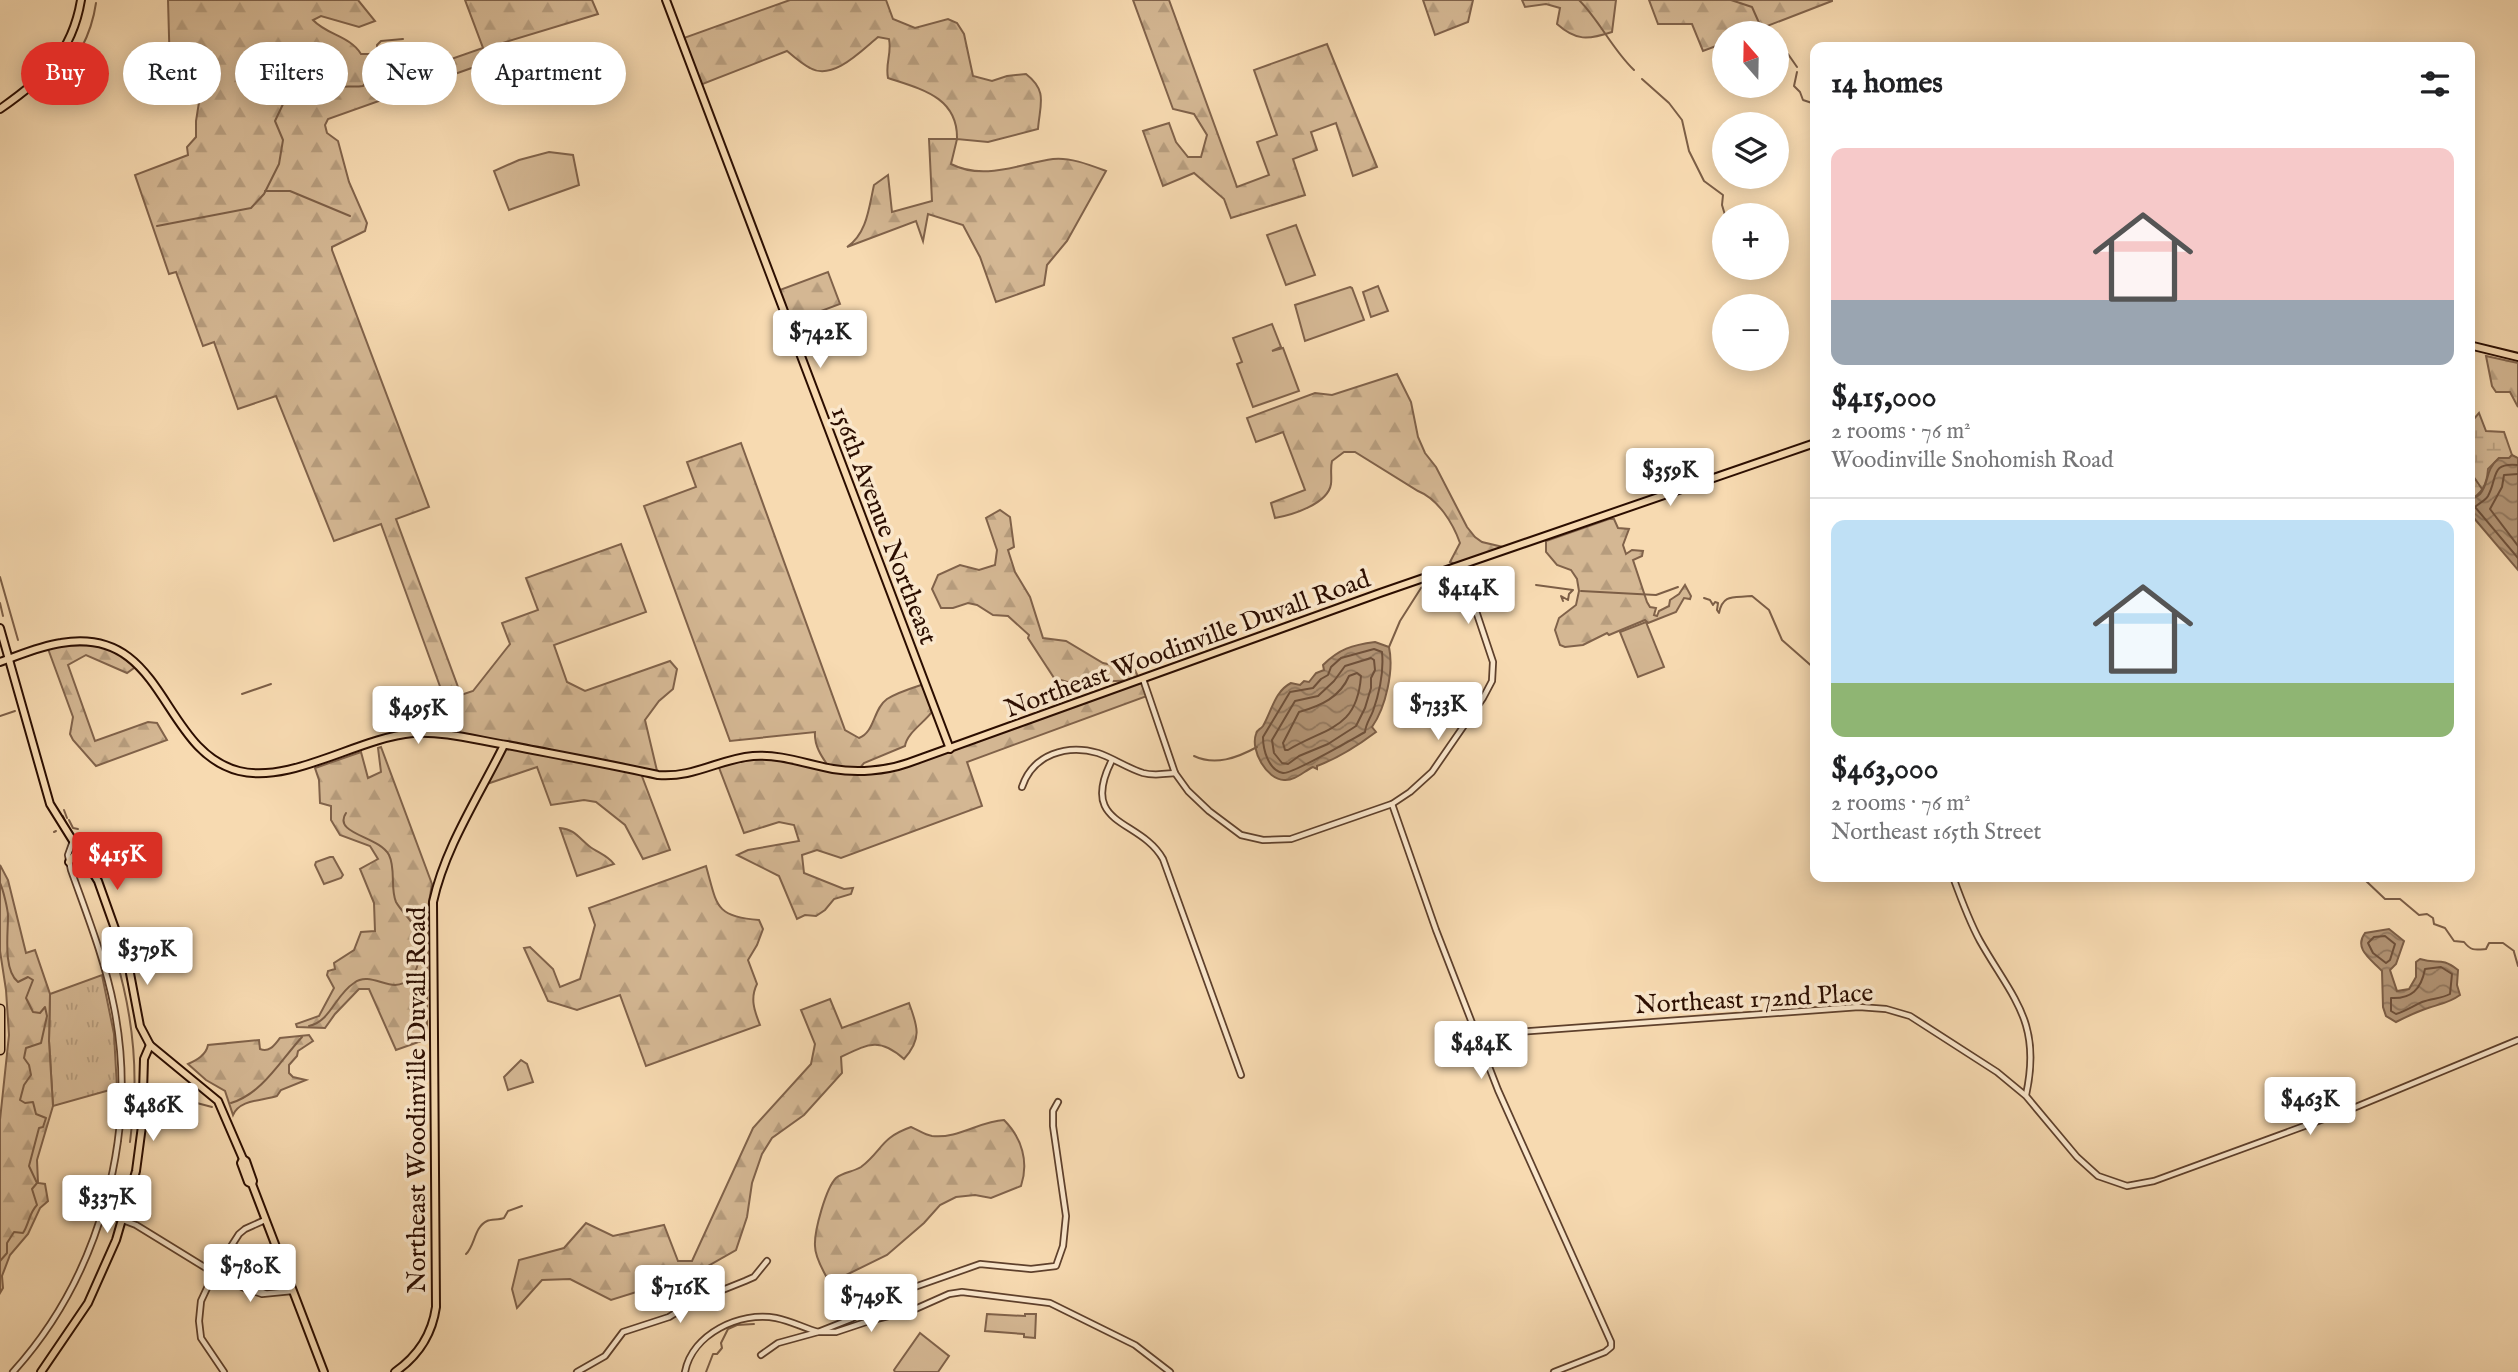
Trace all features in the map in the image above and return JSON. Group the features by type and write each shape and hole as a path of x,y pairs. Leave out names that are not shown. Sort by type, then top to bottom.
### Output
{"highway":[{"path":"0,1009 0,1050"}],"main road":[{"path":"0,109 35,83 54,64 71,34 81,0"},
{"name":"156th Avenue Northeast","path":"666,0 950,749"},
{"path":"2475,346 2518,357"},
{"name":"Northeast Woodinville Duvall Road","path":"0,662 63,642 97,644 121,652 138,665 156,685 183,728 202,751 225,766 254,774 279,773 381,738 436,732 674,776 763,756 798,760 842,770 878,770 900,766 950,749 1810,445"},
{"path":"0,628 50,804 98,881 119,936 133,985 140,1026 150,1045 218,1101 246,1161 253,1181 251,1184 324,1372"},
{"name":"Northeast Woodinville Duvall Road","path":"395,1372 411,1361 422,1346 433,1324 436,1307 433,902 442,871 456,839 505,745"},
{"path":"69,862 75,853 83,855"},
{"path":"41,1372 88,1303 123,1219 136,1171 142,1126 144,1059 145,1051 150,1045"}],"street":[{"path":"1143,679 1175,773 1188,791 1230,829 1255,838 1279,841 1298,837 1392,804 1432,772 1490,686 1493,662 1461,566"},
{"path":"1022,787 1033,768 1053,753 1064,750 1095,752 1144,773 1175,773"},
{"path":"1112,760 1102,785 1107,811 1120,824 1148,841 1163,859 1241,1075"},
{"path":"1392,804 1437,932 1498,1090 1609,1338 1611,1347 1605,1352 1554,1372"},
{"path":"13,1372 33,1348 63,1303 86,1255 102,1212 113,1168 121,1102 118,1030 106,973 69,862 68,851 73,841"},
{"path":"1955,882 1973,927 2017,1001 2028,1026 2031,1056 2026,1096"},
{"name":"Northeast 172nd Place","path":"1476,1035 1848,1008 1886,1009 1910,1016 1975,1057 2026,1096 2077,1157 2098,1176 2127,1186 2154,1181 2351,1109 2518,1040"},
{"path":"761,1354 778,1343 851,1319 889,1296 980,1264 1031,1269 1056,1266 1063,1246 1066,1216 1054,1126 1053,1111 1058,1102"},
{"path":"102,1212 123,1219 214,1273 250,1290 265,1293 292,1291"},
{"path":"224,1372 205,1347 199,1329 201,1301 214,1273 239,1234 265,1220"},
{"path":"577,1372 605,1356 623,1332 669,1317 695,1301 754,1277 767,1261"},
{"path":"685,1372 690,1356 700,1342 718,1329 741,1320 775,1318 818,1332 836,1332 913,1310 954,1293 1050,1303 1135,1345 1170,1372"}],"green space":[{"path":"168,0 358,0 375,21 359,27 321,16 313,20 351,43 362,54 362,105 367,105 328,119 325,125 327,133 338,141 349,182 367,223 365,231 332,247 332,250 429,507 396,519 461,695 473,691 510,644 502,623 538,610 526,578 621,544 646,612 554,645 567,682 585,691 670,661 677,669 673,689 659,701 645,720 658,775 640,771 670,850 643,859 625,825 596,802 584,800 551,805 537,767 484,785 504,745 458,736 381,524 334,541 276,396 238,409 214,342 203,346 176,272 169,274 135,175 188,155 187,147 196,137 199,105 221,105 221,42 169,42"},
{"path":"465,0 592,0 598,14 506,42 481,42"},
{"path":"790,0 886,0 893,19 915,28 948,19 957,23 964,34 973,76 992,81 1026,74 1033,80 1041,98 1038,129 988,142 957,139 956,125 944,104 925,91 888,78 889,39 878,37 846,63 828,71 810,68 787,51 700,85 681,39"},
{"path":"1133,0 1169,0 1237,187 1269,175 1257,142 1277,135 1254,70 1327,44 1377,167 1353,176 1336,123 1311,132 1317,150 1293,159 1305,195 1231,218 1224,199 1194,173 1163,186 1143,131 1169,123 1176,142 1188,157 1201,157 1207,135 1194,114 1173,109"},
{"path":"1423,0 1473,0 1468,22 1435,35"},
{"path":"1522,0 1616,0 1612,32 1596,37 1570,34 1557,24 1560,8 1546,4 1525,7"},
{"path":"1649,0 1832,0 1780,21 1712,21 1712,48 1703,51 1692,24 1658,24"},
{"path":"471,52 471,68 457,73 457,57"},
{"path":"929,139 957,139 951,164 963,169 1002,170 1053,159 1066,159 1106,171 1067,241 1047,265 1044,285 996,302 980,257 963,225 928,214 923,241 916,221 847,247 854,242 863,227 874,185 888,175 892,212 932,201"},
{"path":"549,152 573,155 579,185 509,210 494,171 519,160"},
{"path":"1296,225 1315,275 1286,285 1267,235"},
{"path":"828,272 840,304 789,323 777,291"},
{"path":"1378,286 1388,311 1371,317 1363,292"},
{"path":"1350,287 1364,320 1305,341 1295,305"},
{"path":"1272,324 1281,347 1272,351 1283,348 1299,391 1253,407 1237,364 1242,362 1233,338"},
{"path":"2486,356 2518,363 2518,407 2510,392 2496,392 2492,386"},
{"path":"1397,374 1411,402 1418,437 1425,453 1436,467 1467,527 1482,542 1507,548 1457,565 1450,562 1460,543 1449,520 1438,506 1425,495 1355,452 1344,452 1332,461 1331,484 1316,503 1275,518 1271,503 1305,490 1283,432 1256,442 1247,418 1315,393 1332,395"},
{"path":"2479,413 2486,431 2504,432 2512,455 2510,458 2499,458 2488,469 2483,488 2475,496 2475,418"},
{"path":"741,443 845,730 859,738 868,731 882,703 900,692 924,684 934,709 909,736 905,746 864,763 858,770 890,768 1138,680 1071,683 1054,678 1028,638 1029,635 1008,616 993,615 968,603 953,608 941,608 932,589 938,575 960,565 979,570 995,565 997,550 986,518 1000,510 1010,517 1014,547 1008,550 1015,572 1030,597 1043,638 1066,641 1103,663 1135,670 1147,696 967,762 982,806 841,858 817,850 802,855 804,873 844,889 853,888 851,894 834,899 816,916 805,915 797,919 779,876 737,855 748,850 799,841 794,825 779,822 744,833 718,765 763,756 829,767 819,750 815,732 730,741 644,506 696,487 687,462"},
{"path":"1614,519 1618,528 1629,529 1623,545 1626,554 1632,550 1643,551 1642,556 1633,560 1647,602 1650,607 1656,608 1654,615 1657,616 1659,611 1669,606 1670,600 1679,594 1685,585 1690,599 1684,598 1676,612 1648,623 1645,620 1609,635 1607,633 1583,645 1565,647 1560,645 1555,630 1559,618 1576,605 1579,591 1577,579 1571,570 1557,565 1546,552 1546,541"},
{"path":"1646,622 1664,667 1638,677 1620,632"},
{"path":"105,645 138,665 127,673 86,655 68,665 95,741 148,722 157,723 167,740 96,766 70,734 73,717 47,646"},
{"path":"381,747 432,884 427,914 427,1039 396,1050 369,989 359,989 325,1028 297,1027 296,1024 319,1016 334,988 327,975 328,971 335,969 334,963 354,950 361,932 375,931 374,903 360,869 378,859 370,846 340,835 331,820 331,806 320,803 319,780 315,768 361,752 368,778 381,772 378,748"},
{"path":"560,828 573,832 614,864 577,876"},
{"path":"333,857 343,875 324,884 315,865 316,862"},
{"path":"0,865 8,880 26,953 35,950 50,994 49,1041 53,1106 37,1160 38,1183 45,1184 48,1201 40,1208 28,1234 10,1255 2,1276 3,1288 0,1293 0,1120 9,1035 0,951"},
{"path":"706,866 716,899 725,912 759,920 763,929 748,960 757,984 754,1004 760,1025 646,1066 620,995 577,1010 548,1001 524,948 530,947 553,969 560,987 580,979 595,925 589,908"},
{"path":"102,975 114,1034 117,1088 53,1106 49,1041 50,994"},
{"path":"830,999 842,1028 909,1003 917,1032 914,1045 904,1059 880,1045 866,1046 841,1057 842,1073 804,1115 772,1138 762,1154 736,1250 694,1274 611,1300 570,1279 542,1280 517,1308 512,1289 519,1260 564,1248 586,1223 613,1236 664,1225 678,1261 692,1261 753,1128 811,1064 815,1044 801,1010"},
{"path":"309,1035 313,1041 298,1051 289,1065 289,1073 293,1077 306,1080 281,1090 277,1096 246,1103 233,1115 225,1091 206,1080 188,1064 198,1059 208,1045 259,1040 260,1049 267,1050 280,1038"},
{"path":"521,1060 527,1064 533,1082 508,1090 504,1077"},
{"path":"1004,1120 1022,1151 1024,1168 1021,1186 991,1198 975,1195 956,1197 940,1205 924,1223 887,1255 842,1277 826,1276 816,1254 815,1239 825,1200 836,1178 861,1167 887,1140 911,1127 929,1135 942,1136"},
{"path":"987,1314 1036,1314 1035,1338 1024,1337 1024,1334 985,1331"},
{"path":"920,1333 949,1356 938,1372 895,1372 894,1370"}],"water":[{"path":"2512,455 2518,458 2518,570 2475,519 2475,498 2483,490 2489,472 2499,458 2509,458"},
{"path":"1375,642 1389,647 1390,656 1390,677 1385,699 1372,727 1376,732 1348,751 1317,766 1317,769 1313,767 1288,780 1272,775 1261,763 1255,741 1256,732 1263,726 1281,691 1291,683 1300,685 1304,681 1309,682 1316,673 1324,670 1323,665 1340,651"},
{"path":"2389,929 2404,941 2396,964 2390,970 2397,991 2409,989 2416,977 2416,962 2420,959 2443,962 2458,970 2457,985 2460,995 2396,1022 2386,1016 2383,1007 2382,971 2365,954 2361,944 2365,933"}],"waterway":[{"path":"1579,0 1634,70"},
{"path":"1731,0 1752,7 1758,21"},
{"path":"84,42 96,3"},
{"path":"157,226 251,208 264,194 279,164 283,140 275,121 284,102 294,100 311,103 334,88 363,86 379,67 377,45 381,41 403,39"},
{"path":"1789,55 1797,67"},
{"path":"1797,72 1794,86 1803,100 1810,102"},
{"path":"1642,79 1669,103 1682,120 1689,151 1704,181 1723,195 1722,203"},
{"path":"265,191 290,191 350,216"},
{"path":"2475,479 2482,489"},
{"path":"1389,647 1400,621 1421,588 1443,577 1455,577 1458,574"},
{"path":"0,577 18,640"},
{"path":"1536,585 1573,590 1568,600 1561,596 1563,601"},
{"path":"1581,591 1656,595 1678,587"},
{"path":"1704,598 1710,600 1713,605 1718,603 1719,613 1726,599 1752,596 1769,610 1782,640 1810,665"},
{"path":"0,603 3,616"},
{"path":"242,694 271,684"},
{"path":"0,716 15,711"},
{"path":"1194,756 1210,760 1226,759 1257,747"},
{"path":"64,810 67,818"},
{"path":"309,1026 323,1019 342,994 359,980 369,979 390,985 404,983 411,978 418,963 418,936 413,924 396,902 389,855 376,843 345,826 343,820 346,813"},
{"path":"63,816 65,821"},
{"path":"69,820 73,828 78,829"},
{"path":"2367,882 2385,899 2400,899 2419,915 2427,914 2433,918 2434,924 2445,928 2454,941 2464,942 2476,950 2486,949 2489,943 2503,943 2514,951"},
{"path":"0,883 8,913 7,951 10,969 18,982 28,977 33,980 26,998 33,1012 40,1013 45,1007 47,1016 41,1043 26,1048 24,1058 31,1075 24,1085 20,1100 25,1103 33,1102 36,1114 46,1118 43,1127 39,1128 29,1166 37,1183 32,1189 37,1205 23,1233 14,1232 7,1243 7,1253 0,1261"},
{"path":"2514,952 2518,966"},
{"path":"115,955 132,1034 135,1074 133,1115"},
{"path":"231,1103 253,1092 262,1084 302,1037"},
{"path":"178,1107 193,1102 212,1107"},
{"path":"148,1115 166,1113 173,1109"},
{"path":"130,1142 133,1115 136,1115"},
{"path":"466,1254 483,1224 489,1220 504,1218 508,1211 522,1206"},
{"path":"706,1372 713,1354 717,1354 722,1348 721,1343 728,1329 737,1325 754,1324"}]}
